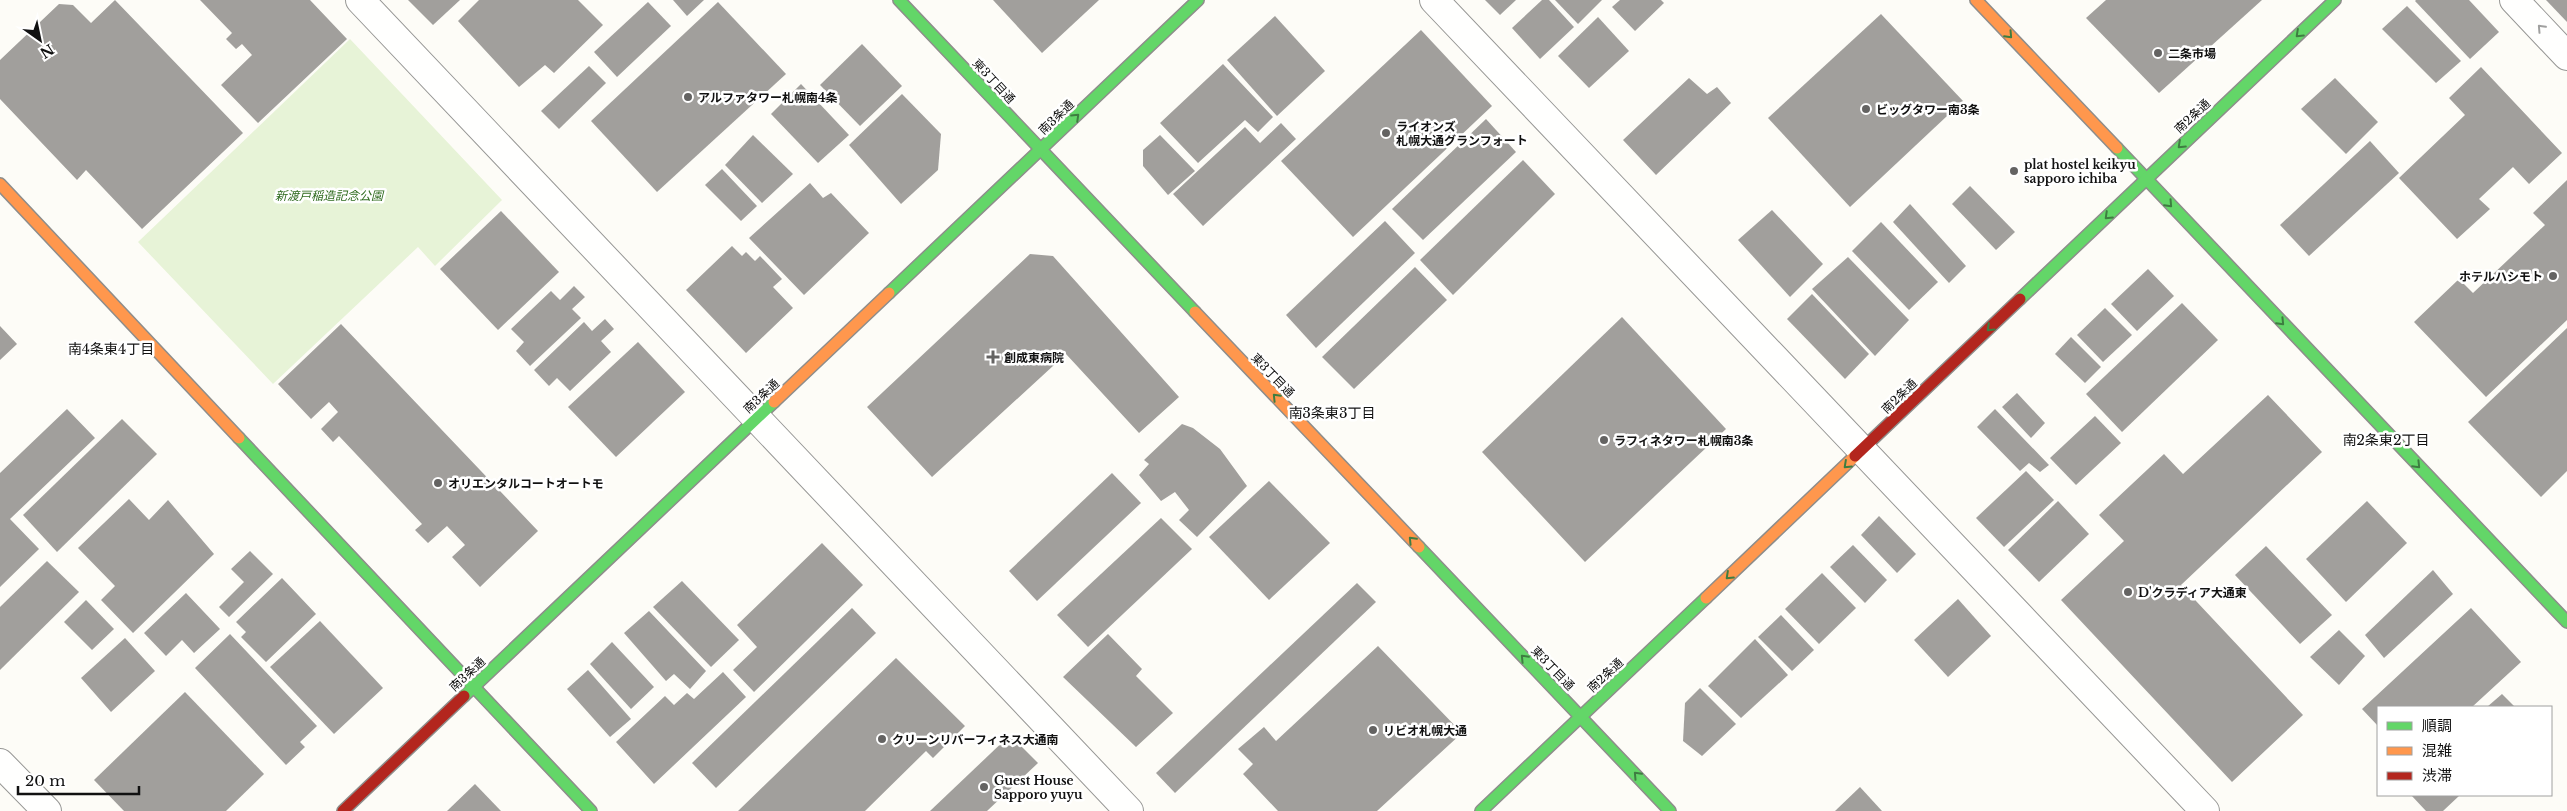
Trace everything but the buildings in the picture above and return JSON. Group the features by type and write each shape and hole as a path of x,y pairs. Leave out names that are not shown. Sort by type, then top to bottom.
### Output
{"street":[{"path":"360,0 1129,811"},
{"name":"東3丁目通","path":"899,0 1670,811"},
{"name":"南3条通","path":"343,811 1198,0"},
{"path":"1434,0 2205,811"},
{"path":"1976,0 2567,622"},
{"name":"南2条通","path":"1481,811 1862,451 2334,0"},
{"path":"2514,0 2567,56"},
{"path":"0,184 591,811"},
{"path":"0,763 47,811"}],"green space":[{"name":"新渡戸稲造記念公園","path":"350,39 502,200 435,266 418,247 273,384 138,242"}],"traffic: fast":[{"path":"899,0 1195,312"},
{"path":"889,293 1198,0"},
{"path":"2020,299 2335,0"},
{"path":"2117,148 2567,622"},
{"path":"464,696 774,402"},
{"path":"239,438 591,811"},
{"path":"1419,547 1670,811"},
{"path":"1481,811 1706,598"}],"traffic: slow":[{"path":"1976,0 2117,148"},
{"path":"0,184 239,438"},
{"path":"774,402 889,293"},
{"path":"1195,312 1419,547"},
{"path":"1706,598 1855,456"}],"traffic: jam":[{"path":"1855,456 2020,299"},
{"path":"343,811 464,696"}],"place":[{"name":"二条市場","path":"2158,53"},
{"name":"アルファタワー札幌南4条","path":"688,97"},
{"name":"ビッグタワー南3条","path":"1866,109"},
{"name":"ライオンズ 札幌大通グランフォート","path":"1386,133"},
{"name":"plat hostel keikyu sapporo ichiba","path":"2014,171"},
{"name":"ホテルハシモト","path":"2553,276"},
{"name":"創成東病院","path":"993,357"},
{"name":"ラフィネタワー札幌南3条","path":"1604,440"},
{"name":"オリエンタルコートオートモ","path":"438,483"},
{"name":"D'クラディア大通東","path":"2128,592"},
{"name":"リビオ札幌大通","path":"1373,730"},
{"name":"クリーンリバーフィネス大通南","path":"882,739"},
{"name":"Guest House Sapporo yuyu","path":"984,787"}],"district":[{"name":"南4条東4丁目","path":"111,349"},
{"name":"南3条東3丁目","path":"1332,413"},
{"name":"南2条東2丁目","path":"2386,440"}]}
